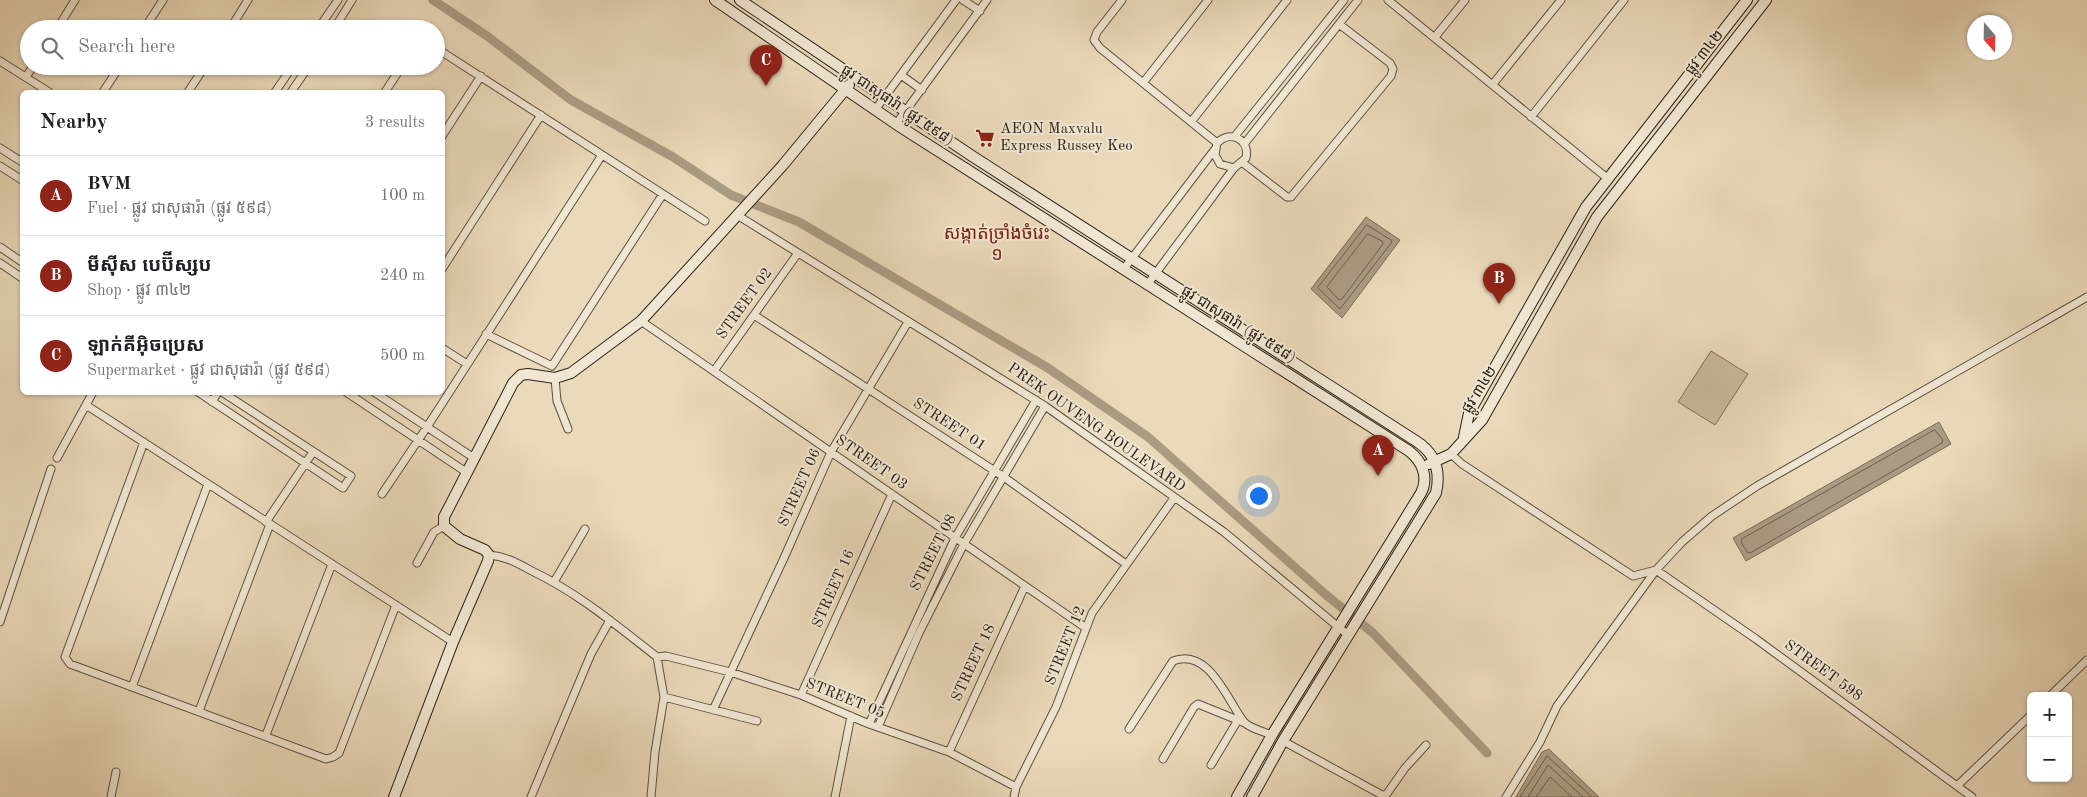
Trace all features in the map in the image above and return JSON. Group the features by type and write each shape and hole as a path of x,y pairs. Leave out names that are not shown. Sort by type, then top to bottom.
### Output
{"main road":[{"name":"ផ្លូវ ជាសុផារ៉ា (ផ្លូវ ៥៩៨)","path":"740,0 905,112 1422,445 1435,463"},
{"name":"ផ្លូវ ៣៤២","path":"1464,438 1469,413 1586,206 1747,0"},
{"name":"ផ្លូវ ៣៤២","path":"1464,438 1482,420 1597,217 1766,0"},
{"name":"ផ្លូវ ជាសុផារ៉ា (ផ្លូវ ៥៩៨)","path":"719,1 896,124 1409,451 1422,467"},
{"path":"394,797 453,642 489,555 485,550 460,539 444,526 444,517 513,383 522,375 528,374 555,378 570,373 641,321 756,194 846,90 854,78"},
{"path":"1092,250 1099,238"},
{"path":"1237,797 1272,736 1421,493 1425,480 1422,467 1435,463 1451,454 1464,438"},
{"path":"1252,797 1283,741 1436,493 1438,478 1435,463"}],"street":[{"path":"63,20 75,0"},
{"path":"150,20 163,0"},
{"path":"236,20 248,0"},
{"path":"324,20 338,0"},
{"path":"338,20 352,0"},
{"path":"875,110 956,0"},
{"path":"963,0 980,11"},
{"path":"896,124 987,0"},
{"path":"1122,0 1097,32 1094,40 1100,48 1191,122 1216,146 1220,164 1234,168"},
{"path":"1143,83 1208,0"},
{"path":"1191,122 1287,0"},
{"path":"1235,136 1344,0"},
{"path":"1245,143 1358,0"},
{"path":"1388,0 1607,178"},
{"path":"1435,37 1465,0"},
{"path":"1493,84 1561,0"},
{"path":"1531,117 1624,0"},
{"path":"1243,163 1286,197 1291,197 1391,76 1393,69 1390,63 1339,24"},
{"path":"445,54 705,221"},
{"path":"0,61 20,73"},
{"path":"23,75 46,90"},
{"path":"104,90 114,75"},
{"path":"189,90 199,75"},
{"path":"276,90 287,75 298,82"},
{"path":"292,90 302,75"},
{"path":"386,90 396,75"},
{"path":"901,75 922,90"},
{"path":"445,131 481,76"},
{"path":"445,264 541,115"},
{"path":"1123,270 1216,146 1225,137 1235,136 1245,143 1247,153 1243,163 1234,168 1147,285"},
{"path":"0,148 20,161"},
{"path":"382,494 602,155"},
{"path":"0,166 20,179"},
{"path":"486,334 552,366 663,194"},
{"name":"PREK OUVENG BOULEVARD","path":"739,213 798,253 1045,406 1224,532 1349,633"},
{"path":"0,247 20,261"},
{"name":"STREET 02","path":"714,371 798,253"},
{"path":"0,263 20,277"},
{"path":"1506,797 1540,742 1557,706 1656,570 1682,542 1712,516 1757,486 2087,298"},
{"name":"STREET 01","path":"754,315 1004,476 1126,564"},
{"name":"STREET 03","path":"641,321 1086,628"},
{"name":"STREET 06","path":"713,710 784,558 830,452 908,322"},
{"path":"445,350 467,364"},
{"path":"555,378 557,401 568,428"},
{"path":"57,458 91,395"},
{"path":"202,395 344,488 351,476 227,395"},
{"path":"212,402 216,395"},
{"path":"350,395 466,472"},
{"path":"379,395 474,458"},
{"name":"STREET 08","path":"868,724 955,538 1036,400"},
{"path":"86,405 453,642"},
{"path":"878,727 920,633 964,544 1045,406"},
{"path":"144,442 65,657 70,664 326,758 333,758 339,753 396,605"},
{"path":"199,711 268,523 314,452"},
{"path":"1451,454 1462,464 1633,576 1656,570"},
{"path":"0,622 51,468"},
{"path":"132,688 208,484"},
{"name":"STREET 16","path":"801,695 892,494"},
{"name":"STREET 12","path":"1014,797 1016,787 1056,707 1092,613 1174,498"},
{"path":"417,563 434,532 444,526"},
{"path":"554,582 585,529"},
{"path":"489,555 501,556 554,582 610,620 656,657 664,697 655,752 651,797"},
{"path":"266,735 332,564"},
{"name":"STREET 598","path":"1656,570 1756,639 1972,797"},
{"name":"STREET 18","path":"949,752 1024,586"},
{"path":"531,797 591,654 610,620"},
{"path":"911,630 920,633"},
{"name":"STREET 05","path":"656,657 666,656 730,672 801,695 868,724 949,752 1016,787"},
{"path":"1128,729 1173,661 1179,658 1202,665 1214,675 1245,724"},
{"path":"2054,692 2087,660"},
{"path":"664,697 757,721"},
{"path":"1164,759 1194,707 1198,704 1272,736"},
{"path":"835,797 851,716"},
{"path":"1957,786 2027,719"},
{"path":"1211,765 1238,720"},
{"path":"1283,741 1382,795 1386,795 1405,768 1426,745"},
{"path":"111,797 116,772"}],"shaded area":[{"path":"1711,351 1748,374 1715,425 1678,402"}],"water":[{"path":"1366,217 1400,240 1342,318 1311,289"},
{"path":"1939,422 1951,444 1746,561 1733,538"},
{"path":"1549,749 1599,797 1516,797 1542,752"}],"waterway":[{"path":"433,0 487,36 571,100 673,157 731,195 799,222 1048,368 1148,437 1325,594 1373,633 1487,753"}],"place":[{"name":"ឡាក់គីអ៊ិចប្រេស","path":"766,86"},
{"name":"AEON Maxvalu Express Russey Keo","path":"985,138"},
{"name":"មីសុីស បេប៊ីស្សប","path":"1499,304"},
{"name":"BVM","path":"1378,476"}],"district":[{"name":"សង្កាត់ច្រាំងចំរេះ ១","path":"997,244"}]}
